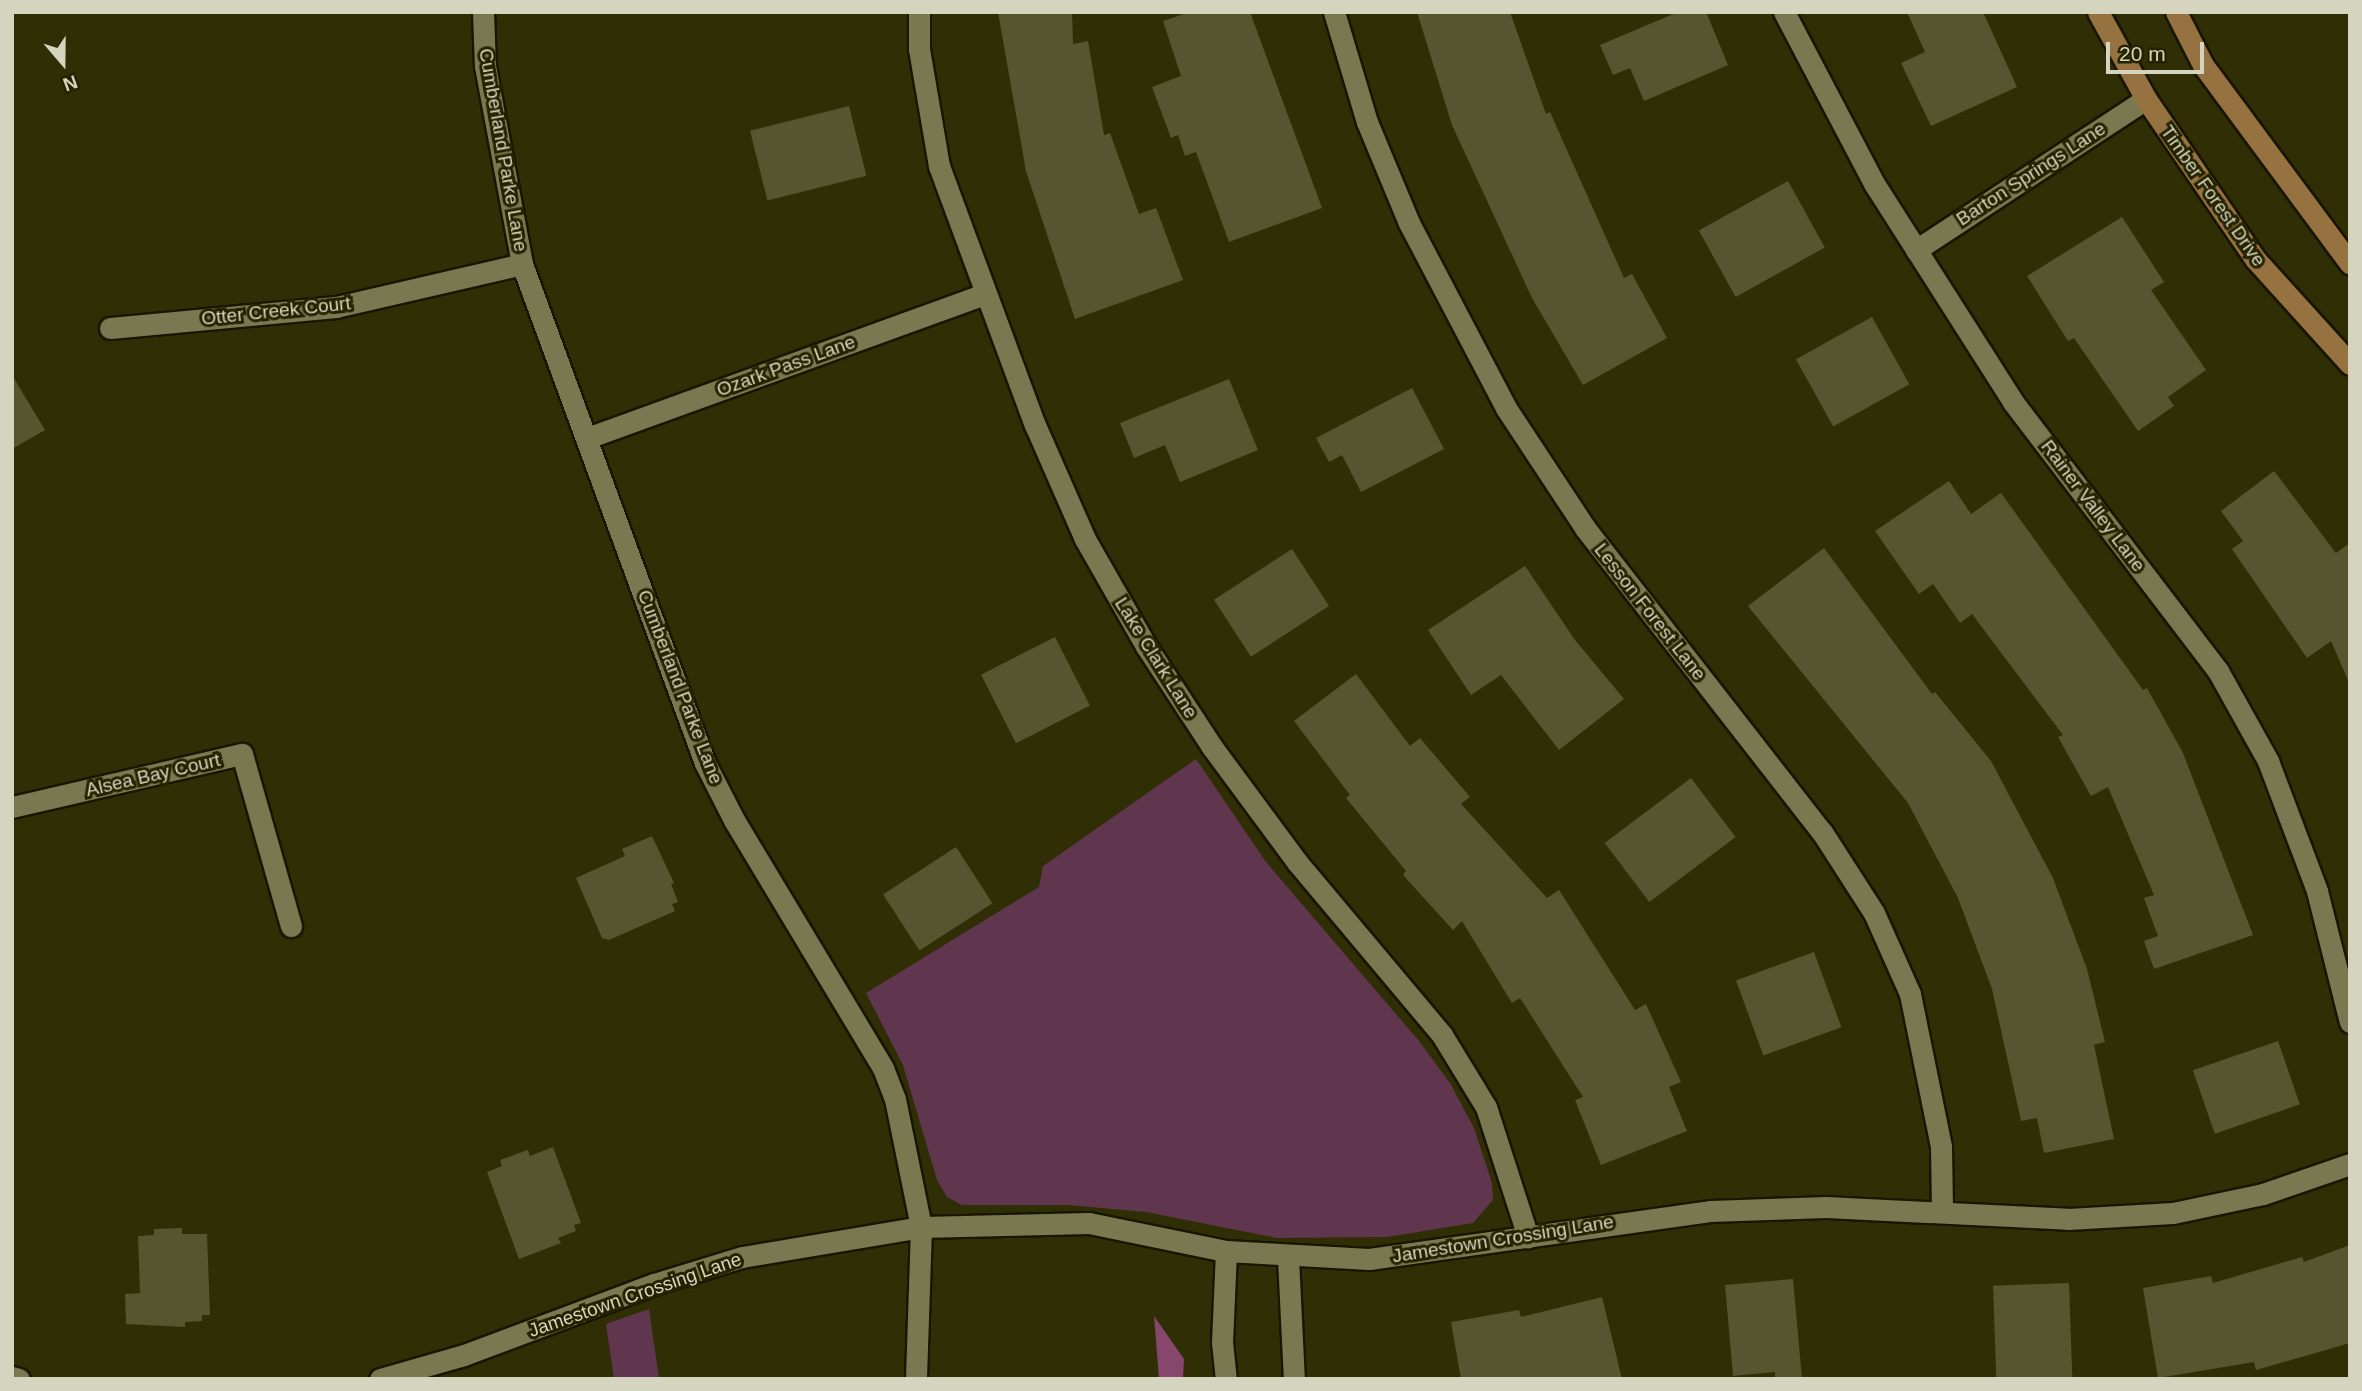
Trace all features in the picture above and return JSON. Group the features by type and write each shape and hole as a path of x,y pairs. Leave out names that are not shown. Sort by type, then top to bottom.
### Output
{"main road":[{"name":"Timber Forest Drive","path":"2098,12 2146,99 2256,260 2350,365"},
{"path":"2176,12 2203,65 2350,264"}],"street":[{"name":"Cumberland Parke Lane","path":"483,12 485,66 522,264 705,763 734,820 883,1068 895,1099 921,1227 916,1379"},
{"name":"Lake Clark Lane","path":"919,12 919,49 939,166 985,294 1085,539 1146,646 1212,747 1297,862 1442,1035 1486,1107 1528,1237"},
{"name":"Lesson Forest Lane","path":"1334,12 1367,122 1409,223 1506,408 1585,528 1822,832 1874,913 1913,1008 1941,1146 1942,1210"},
{"name":"Rainer Valley Lane","path":"1784,12 1875,185 2013,402 2224,682 2268,761 2317,891 2350,1021"},
{"name":"Barton Springs Lane","path":"1916,250 2146,99"},
{"name":"Otter Creek Court","path":"110,328 336,307 522,264"},
{"name":"Ozark Pass Lane","path":"587,438 985,294"},
{"name":"Alsea Bay Court","path":"12,807 242,754 291,926"},
{"name":"Jamestown Crossing Lane","path":"380,1379 464,1354 654,1284 742,1257 921,1227 1089,1223 1226,1251 1288,1258 1369,1259 1710,1211 1942,1210 2068,1219 2173,1213 2263,1194 2350,1164"},
{"path":"1226,1251 1222,1342 1226,1379"},
{"path":"1288,1258 1294,1379"},
{"path":"12,1377 19,1379"}],"shaded area":[{"path":"1196,759 1266,862 1419,1041 1450,1083 1474,1128 1492,1183 1493,1200 1473,1223 1387,1237 1277,1238 1146,1212 1068,1205 962,1205 947,1197 937,1180 903,1065 866,993 1039,887 1043,866"},
{"path":"649,1309 659,1379 614,1379 606,1324"},
{"path":"1154,1316 1184,1359 1183,1379 1159,1379"}],"building":[{"path":"998,12 1072,12 1073,44 1088,41 1104,135 1110,133 1139,214 1156,208 1183,280 1075,319 1026,171"},
{"path":"1190,12 1250,12 1322,208 1229,242 1196,152 1185,156 1178,135 1171,138 1152,87 1181,76 1163,21"},
{"path":"1417,12 1510,12 1546,114 1550,112 1624,278 1632,274 1667,338 1583,385 1532,298 1452,125"},
{"path":"1678,12 1706,12 1728,65 1644,101 1630,68 1613,75 1600,45"},
{"path":"1907,12 1983,12 2017,87 1931,126 1901,63 1925,52"},
{"path":"849,106 866,176 767,201 750,131"},
{"path":"1788,181 1825,247 1736,297 1699,230"},
{"path":"2122,217 2164,282 2151,290 2206,370 2168,397 2174,406 2138,431 2074,338 2068,341 2027,276"},
{"path":"1872,317 1909,384 1833,427 1796,359"},
{"path":"12,375 45,430 12,449"},
{"path":"1229,379 1258,450 1180,482 1165,445 1134,458 1120,423"},
{"path":"1412,388 1444,449 1361,492 1342,455 1329,462 1316,438"},
{"path":"2274,471 2336,553 2350,543 2350,685 2331,641 2307,658 2232,549 2243,541 2221,511"},
{"path":"1949,481 1971,514 2001,493 2143,690 2147,688 2183,753 2253,935 2154,969 2144,941 2158,936 2144,898 2154,895 2108,787 2091,796 2058,737 2063,735 1972,614 1960,623 1933,584 1919,594 1875,531"},
{"path":"1824,548 1932,694 1935,692 1991,761 2053,878 2087,969 2105,1042 2094,1045 2114,1139 2044,1153 2037,1118 2021,1121 1992,989 1958,898 1908,803 1748,606"},
{"path":"1292,549 1329,606 1251,657 1214,600"},
{"path":"1525,566 1575,640 1624,699 1559,750 1501,675 1471,695 1428,630"},
{"path":"1055,637 1090,706 1016,743 981,675"},
{"path":"1356,674 1410,746 1420,738 1470,797 1461,804 1547,898 1559,890 1635,1010 1646,1004 1681,1082 1669,1087 1687,1131 1601,1165 1575,1100 1583,1097 1520,998 1512,1003 1462,921 1453,930 1403,875 1406,871 1346,798 1350,795 1294,721"},
{"path":"1691,778 1736,837 1649,902 1605,843"},
{"path":"652,836 674,883 671,884 678,902 672,904 675,911 609,940 602,938 576,878 625,856 622,849"},
{"path":"956,847 992,903 920,951 883,894"},
{"path":"1814,952 1841,1027 1763,1056 1736,980"},
{"path":"2278,1041 2300,1104 2215,1134 2193,1070"},
{"path":"553,1147 581,1223 574,1225 576,1231 558,1238 561,1243 519,1259 487,1172 502,1166 500,1160 528,1150 530,1156"},
{"path":"182,1228 182,1234 207,1234 210,1315 202,1315 202,1321 185,1322 185,1327 126,1324 125,1294 140,1293 138,1236 154,1235 154,1229"},
{"path":"2350,1245 2350,1343 2256,1370 2254,1362 2158,1378 2143,1288 2211,1276 2213,1283 2302,1257 2304,1262"},
{"path":"1793,1279 1802,1379 1775,1379 1775,1372 1733,1376 1725,1285"},
{"path":"2069,1283 2072,1379 1996,1379 1993,1286"},
{"path":"1602,1297 1622,1379 1461,1379 1451,1322 1519,1310 1521,1317"}]}
